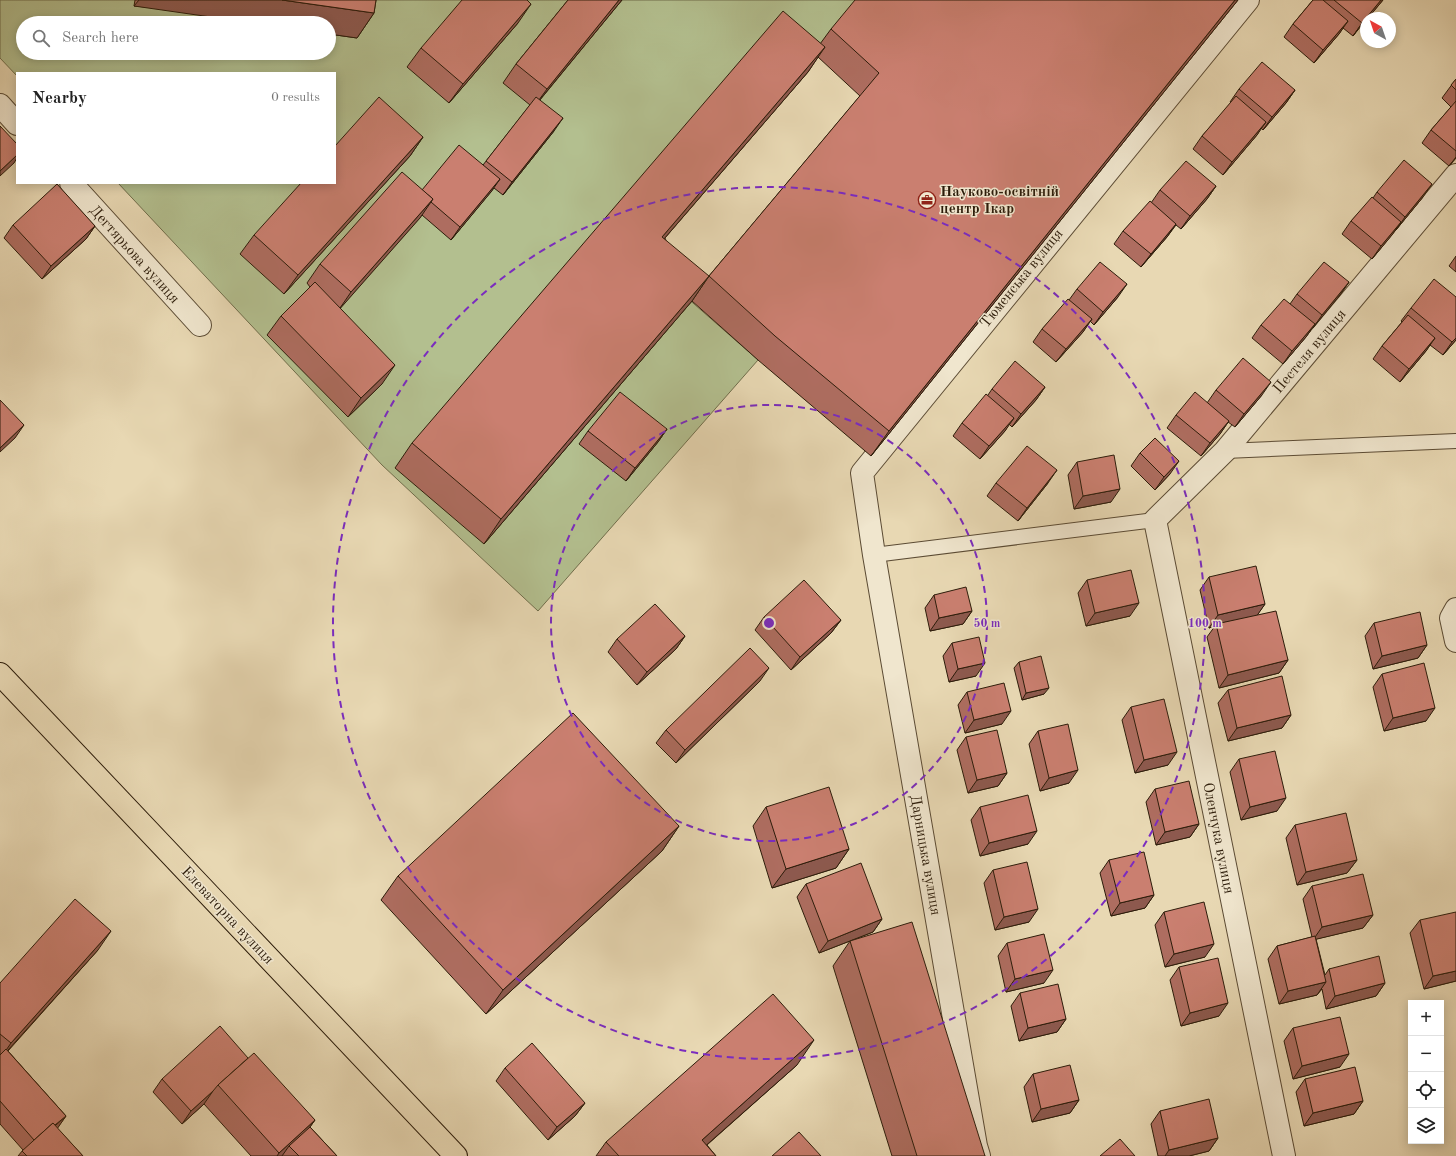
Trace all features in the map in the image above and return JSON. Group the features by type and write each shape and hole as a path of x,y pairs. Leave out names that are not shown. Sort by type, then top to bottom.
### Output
{"main road":[{"name":"Елеваторна вулиця","path":"0,674 456,1156"}],"street":[{"name":"Тюменська вулиця","path":"874,555 862,473 1248,0"},
{"path":"0,106 16,123"},
{"name":"Пестеля вулиця","path":"1155,520 1225,451 1456,175"},
{"name":"Дегтярьова вулиця","path":"71,184 200,325"},
{"name":"Оленчука вулиця","path":"1155,520 1284,1156"},
{"name":"Дарницька вулиця","path":"874,555 979,1156"},
{"path":"1456,609 1451,618 1456,641"}],"lane":[{"path":"1225,451 1456,441"},
{"path":"874,555 1155,520"}],"green space":[{"path":"0,0 861,0 645,261 758,360 538,611 382,465 119,184 336,184 336,72 16,72 16,75 0,58"}],"building":[{"path":"282,0 376,0 374,13"},
{"path":"462,0 527,0 531,4 463,84 421,48"},
{"path":"568,0 619,0 547,89 516,64"},
{"name":"Науково-освітній центр Ікар","path":"855,0 1235,0 889,431 775,336 709,276 879,73 831,29"},
{"path":"1313,0 1323,0 1348,21 1323,50 1293,24"},
{"path":"1334,0 1381,0 1371,12 1360,12 1360,21"},
{"path":"783,11 825,47 662,237 709,276 501,519 412,443"},
{"path":"1262,62 1295,90 1272,117 1239,89"},
{"path":"1456,79 1456,90 1451,85"},
{"path":"1236,96 1266,122 1232,162 1202,136"},
{"path":"379,97 423,137 298,275 254,235 300,184 336,184 336,145"},
{"path":"536,97 563,118 512,182 486,161"},
{"path":"1456,101 1456,151 1431,130"},
{"path":"0,126 16,143 16,156 0,171"},
{"path":"459,145 500,179 460,227 431,202 433,199 422,190"},
{"path":"1404,160 1432,184 1405,217 1377,192"},
{"path":"1186,161 1216,186 1190,216 1160,190"},
{"path":"402,172 433,199 351,292 320,264"},
{"path":"57,184 95,226 51,266 13,225"},
{"path":"1372,197 1401,222 1381,246 1351,221"},
{"path":"1150,201 1176,224 1151,254 1123,231"},
{"path":"1100,262 1127,284 1103,312 1077,289"},
{"path":"1324,262 1349,282 1322,315 1297,294"},
{"path":"1434,279 1456,297 1456,338 1452,342 1411,308"},
{"path":"315,282 395,365 361,398 281,316"},
{"path":"1068,299 1092,319 1066,349 1042,329"},
{"path":"1284,299 1315,324 1292,351 1261,325"},
{"path":"1408,315 1435,338 1409,369 1382,346"},
{"path":"1243,358 1271,382 1244,414 1216,390"},
{"path":"1015,361 1045,387 1021,414 992,389"},
{"path":"620,392 667,429 635,468 588,431"},
{"path":"1195,392 1229,421 1210,443 1176,415"},
{"path":"986,394 1014,418 989,446 962,423"},
{"path":"0,400 24,425 0,448"},
{"path":"1155,438 1179,461 1164,477 1140,453"},
{"path":"1027,446 1057,470 1027,508 996,483"},
{"path":"1114,455 1120,489 1083,496 1077,462"},
{"path":"1256,566 1265,604 1218,615 1209,577"},
{"path":"1131,570 1139,603 1095,613 1087,580"},
{"path":"804,580 841,620 800,657 764,617"},
{"path":"966,587 972,611 939,618 934,595"},
{"path":"655,604 685,636 647,672 617,639"},
{"path":"1276,611 1288,660 1228,675 1216,624"},
{"path":"1420,612 1427,645 1382,656 1374,623"},
{"path":"979,637 985,663 958,669 952,643"},
{"path":"750,648 769,668 685,750 666,730"},
{"path":"1041,656 1049,688 1026,693 1019,662"},
{"path":"1424,663 1435,708 1393,718 1382,674"},
{"path":"1282,676 1291,715 1237,728 1228,690"},
{"path":"1004,683 1011,711 974,720 967,692"},
{"path":"1164,699 1177,752 1144,760 1131,707"},
{"path":"573,713 679,826 503,990 398,876"},
{"path":"1068,724 1078,770 1049,778 1038,731"},
{"path":"997,730 1007,773 977,780 966,737"},
{"path":"1275,751 1286,798 1250,807 1239,759"},
{"path":"1189,781 1199,824 1165,832 1155,789"},
{"path":"829,787 849,849 786,869 766,807"},
{"path":"1028,795 1037,831 989,843 980,807"},
{"path":"1346,813 1357,860 1306,872 1295,825"},
{"path":"1144,852 1154,895 1120,903 1109,860"},
{"path":"1027,862 1038,909 1004,917 993,870"},
{"path":"861,863 882,919 828,941 806,884"},
{"path":"1363,874 1373,915 1322,927 1312,886"},
{"path":"75,899 111,931 11,1043 0,1034 0,983"},
{"path":"1204,902 1214,944 1174,954 1164,912"},
{"path":"1456,912 1456,971 1433,976 1420,920"},
{"path":"912,922 985,1156 917,1156 850,941"},
{"path":"1044,934 1053,970 1015,979 1007,943"},
{"path":"1315,936 1326,982 1288,991 1277,946"},
{"path":"1379,956 1385,983 1335,996 1329,969"},
{"path":"1218,958 1228,1003 1190,1013 1179,967"},
{"path":"1058,984 1066,1019 1028,1028 1020,993"},
{"path":"773,994 814,1040 702,1140 716,1156 619,1156 606,1142"},
{"path":"1340,1017 1349,1054 1302,1066 1293,1028"},
{"path":"220,1026 248,1058 191,1111 162,1079"},
{"path":"532,1043 585,1103 557,1127 505,1068"},
{"path":"6,1049 66,1116 55,1125 53,1123 34,1140 0,1101 0,1055"},
{"path":"254,1053 315,1120 279,1153 218,1085"},
{"path":"1070,1065 1079,1100 1041,1109 1033,1074"},
{"path":"1355,1067 1363,1101 1313,1113 1305,1079"},
{"path":"1209,1099 1218,1138 1169,1150 1160,1111"},
{"path":"53,1123 83,1156 27,1156 22,1151"},
{"path":"310,1127 337,1156 299,1156 289,1146"},
{"path":"799,1132 821,1156 772,1156"},
{"path":"1120,1139 1135,1156 1100,1156"}],"place":[{"name":"Науково-освітній центр Ікар","path":"927,200"}]}
